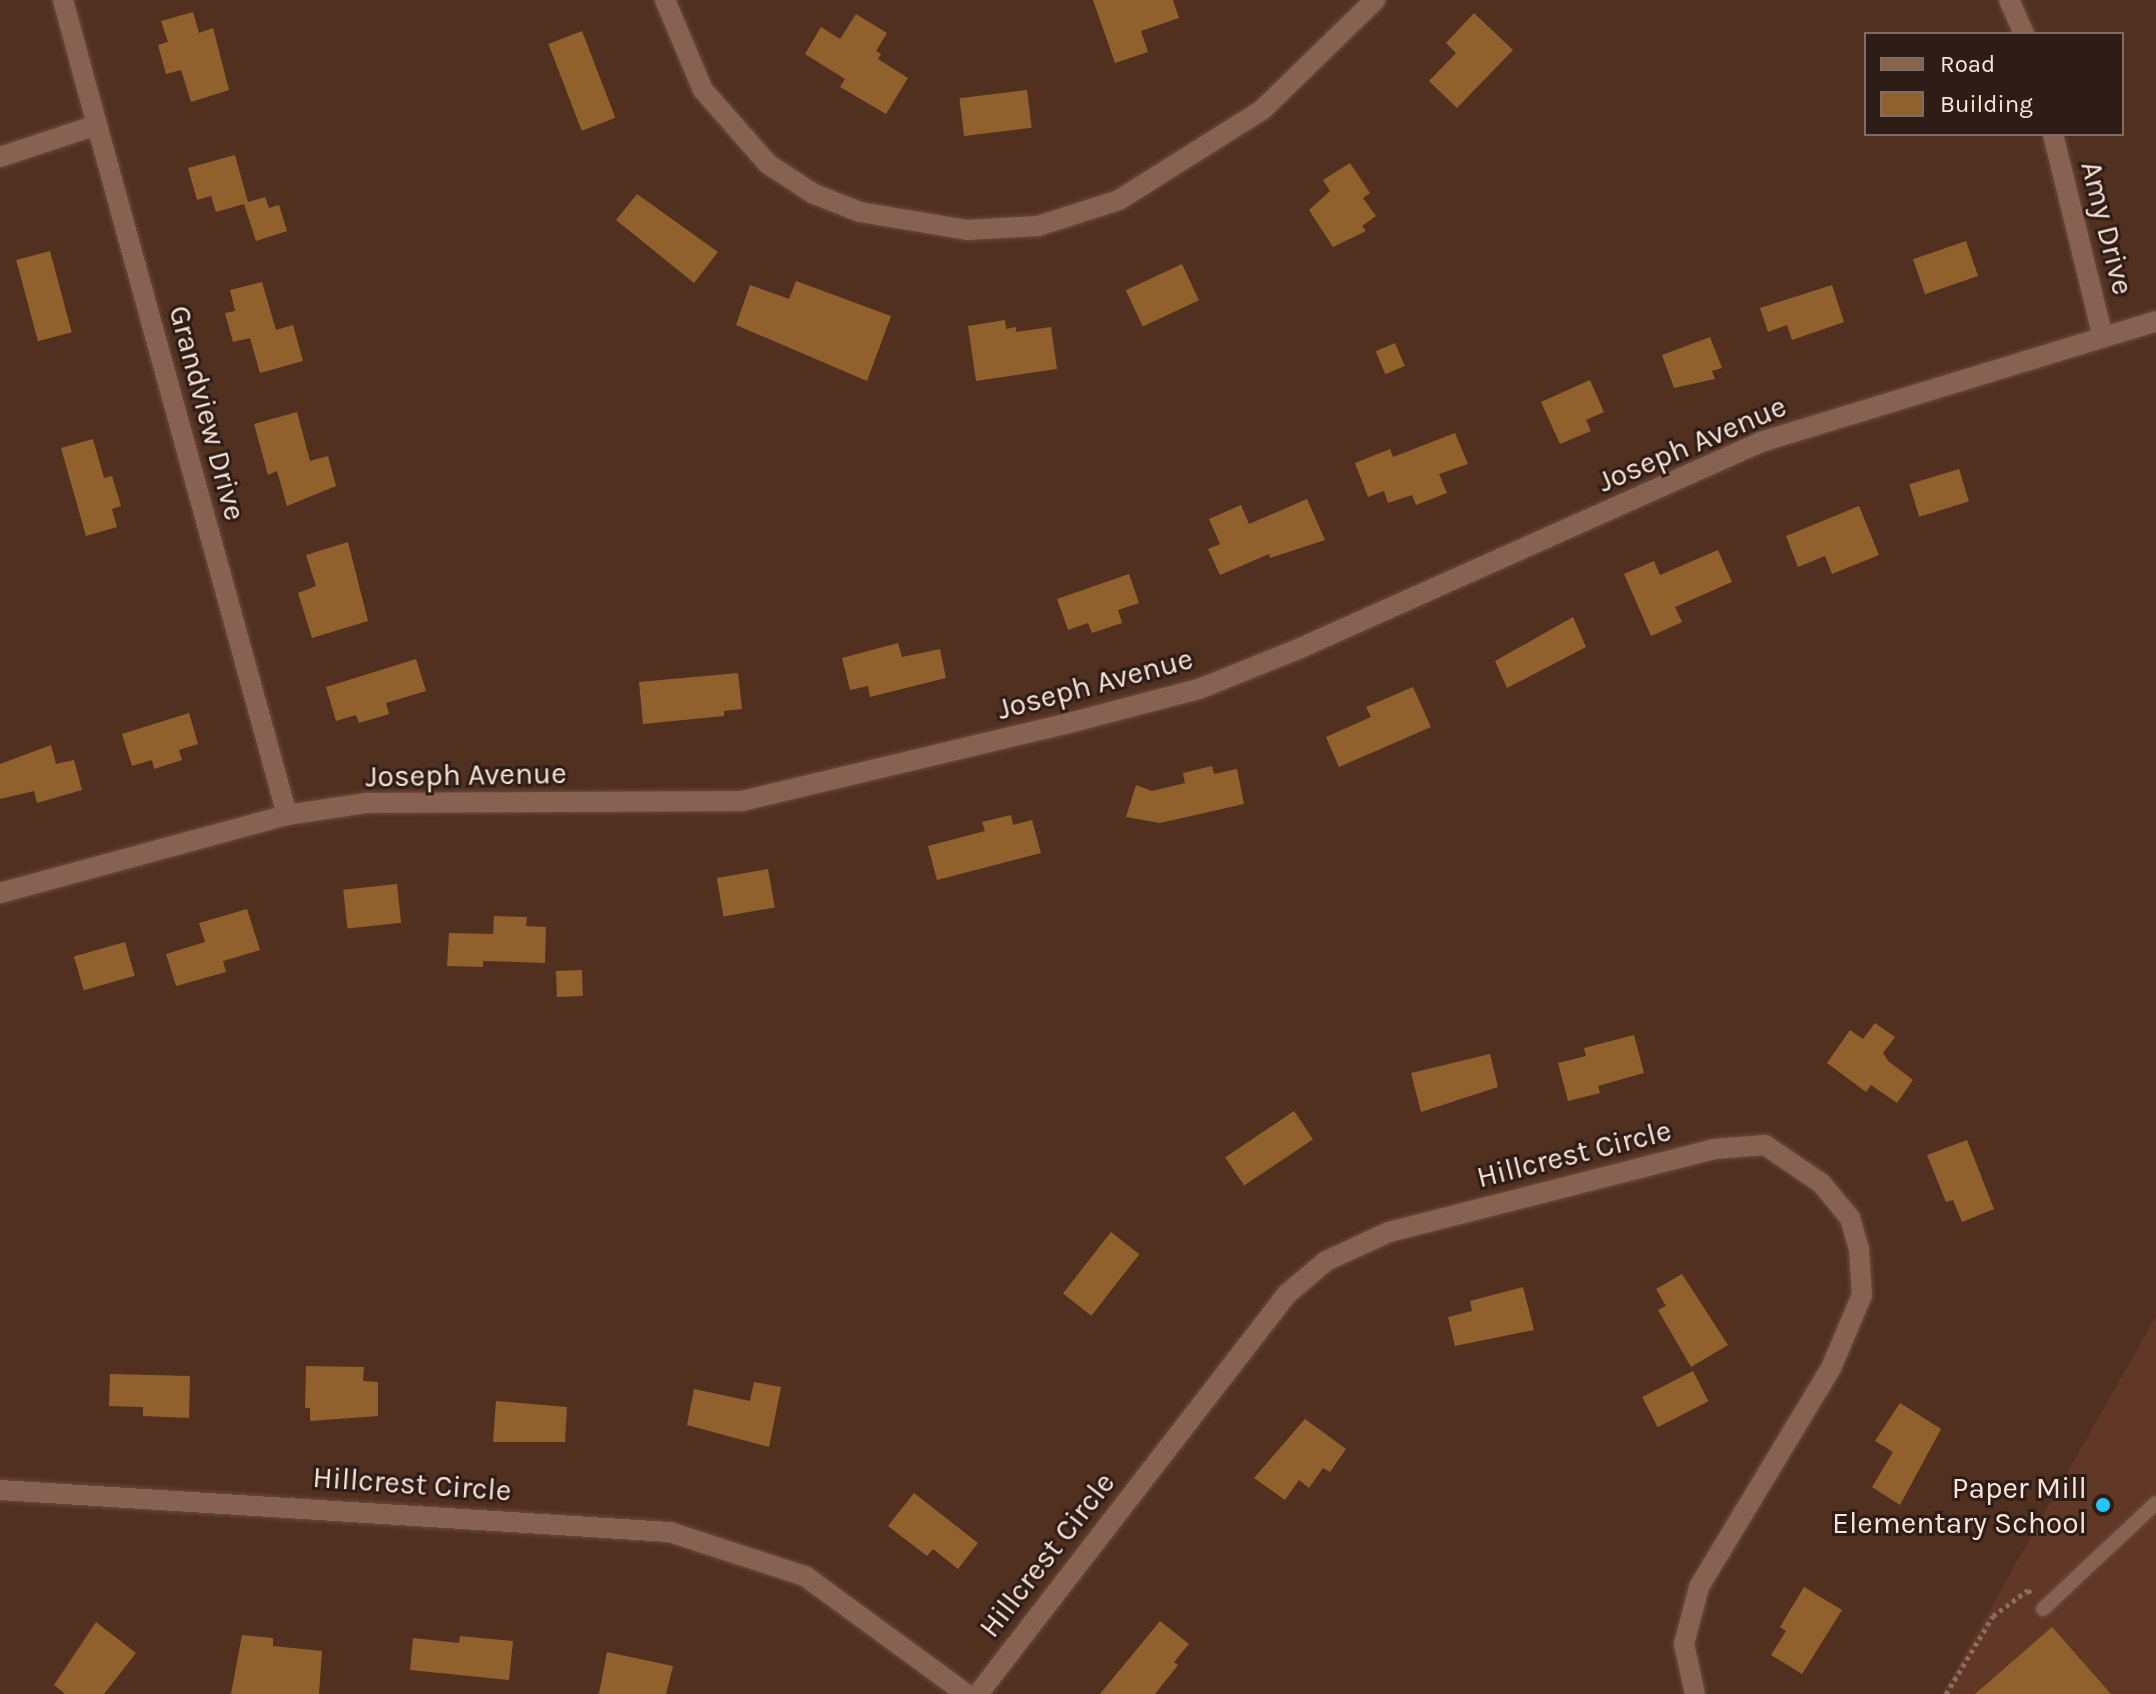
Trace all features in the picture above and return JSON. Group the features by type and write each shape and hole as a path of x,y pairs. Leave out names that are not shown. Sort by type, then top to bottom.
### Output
{"street":[{"name":"Grandview Drive","path":"63,0 287,815"},
{"path":"665,0 703,90 768,164 814,194 860,212 967,230 1038,226 1119,200 1262,110 1375,0"},
{"path":"2009,0 2023,32"},
{"path":"0,157 97,125"},
{"name":"Amy Drive","path":"2053,136 2103,337"},
{"name":"Joseph Avenue","path":"0,893 287,815 365,803 742,801 1199,689 1296,650 1761,442 2156,321"},
{"name":"Hillcrest Circle","path":"978,1694 1287,1294 1326,1261 1389,1232 1714,1149 1765,1145 1821,1183 1850,1218 1859,1249 1862,1295 1831,1368 1699,1587 1684,1644 1695,1694"},
{"name":"Hillcrest Circle","path":"0,1490 670,1532 805,1576 966,1694"}],"lane":[{"path":"2043,1609 2156,1503"}],"path":[{"path":"1946,1694 1993,1616 2028,1590 2043,1609"}],"shaded area":[{"name":"Paper Mill Elementary School","path":"2156,1316 2156,1694 1942,1694"}],"building":[{"path":"1093,0 1173,0 1179,18 1141,31 1148,52 1115,63"},
{"path":"193,12 199,33 213,28 229,90 191,102 181,70 166,74 158,45 168,42 161,21"},
{"path":"1474,13 1513,50 1457,108 1429,81 1456,53 1446,43"},
{"path":"856,14 887,33 876,51 881,54 878,59 908,78 886,114 840,87 845,79 805,54 821,27 840,39"},
{"path":"582,31 615,118 582,131 548,44"},
{"path":"1027,90 1032,128 964,136 960,98"},
{"path":"235,155 248,202 265,197 269,208 279,205 287,231 256,241 244,204 216,212 211,196 197,200 188,168"},
{"path":"1350,163 1370,193 1363,198 1376,216 1362,226 1366,231 1333,247 1309,210 1330,191 1323,180"},
{"path":"637,194 718,252 694,283 616,220"},
{"path":"1966,241 1978,276 1925,294 1913,259"},
{"path":"50,251 72,332 38,341 16,260"},
{"path":"1182,264 1199,300 1143,326 1126,290"},
{"path":"796,281 891,316 867,381 736,325 750,285 789,299"},
{"path":"262,282 276,330 293,325 303,361 260,373 250,338 233,342 225,313 235,311 230,290"},
{"path":"1832,285 1844,322 1792,340 1787,325 1768,332 1760,308"},
{"path":"1005,320 1006,329 1016,327 1016,332 1051,327 1057,369 976,381 968,326"},
{"path":"1710,337 1722,368 1712,371 1715,379 1674,388 1662,355"},
{"path":"1395,343 1405,366 1385,374 1376,351"},
{"path":"1590,380 1604,412 1586,420 1591,431 1560,444 1541,402"},
{"path":"297,412 310,461 328,456 336,486 287,506 277,471 268,475 254,424"},
{"path":"1455,433 1468,464 1439,474 1447,493 1416,505 1412,495 1388,503 1384,491 1368,497 1355,463 1390,449 1393,457"},
{"path":"93,439 104,478 112,476 121,506 112,509 117,527 86,536 61,448"},
{"path":"1959,469 1969,502 1919,517 1909,484"},
{"path":"1307,499 1325,540 1270,558 1269,554 1220,575 1208,549 1220,544 1209,519 1241,505 1249,524"},
{"path":"1859,506 1879,555 1832,574 1825,556 1798,567 1786,536"},
{"path":"348,542 368,621 312,638 298,593 316,586 306,555"},
{"path":"1718,550 1732,582 1675,607 1682,622 1651,636 1624,574 1654,561 1660,575"},
{"path":"1129,574 1139,603 1118,610 1122,623 1092,633 1088,623 1068,630 1057,599"},
{"path":"1573,617 1586,647 1507,688 1495,661"},
{"path":"898,643 902,657 940,649 946,678 870,697 868,686 850,690 842,658"},
{"path":"416,659 426,691 386,703 389,714 359,723 356,715 336,721 326,687"},
{"path":"738,673 742,709 724,711 724,716 643,724 639,682"},
{"path":"1413,687 1431,727 1339,767 1326,737 1371,717 1366,707"},
{"path":"189,713 198,744 179,750 182,760 154,769 152,760 132,766 122,734"},
{"path":"51,745 56,764 74,760 82,790 37,803 34,791 0,799 0,764"},
{"path":"1212,766 1214,774 1237,769 1244,804 1160,823 1126,817 1136,785 1152,791 1185,783 1183,773"},
{"path":"1011,815 1013,825 1032,820 1041,853 937,880 928,846 985,831 982,822"},
{"path":"768,869 775,907 724,916 717,878"},
{"path":"397,884 401,923 347,928 343,890"},
{"path":"247,909 260,950 223,961 226,972 176,986 166,954 205,942 199,923"},
{"path":"494,916 527,917 526,926 546,927 545,963 483,961 483,967 447,966 449,933 493,934"},
{"path":"125,942 135,976 84,990 74,957"},
{"path":"582,970 583,996 557,997 556,971"},
{"path":"1875,1023 1895,1037 1883,1053 1888,1061 1913,1080 1897,1103 1871,1085 1866,1092 1827,1063 1850,1030 1863,1039"},
{"path":"1634,1035 1644,1073 1598,1086 1600,1093 1568,1101 1558,1063 1586,1056 1584,1048"},
{"path":"1490,1054 1498,1087 1421,1112 1411,1073"},
{"path":"1294,1111 1313,1139 1244,1186 1225,1157"},
{"path":"1967,1140 1994,1209 1962,1222 1953,1200 1946,1202 1927,1155"},
{"path":"1111,1232 1139,1254 1091,1316 1063,1293"},
{"path":"1682,1274 1728,1345 1691,1367 1658,1310 1666,1306 1656,1289"},
{"path":"1523,1287 1534,1330 1455,1346 1448,1317 1472,1311 1470,1301"},
{"path":"306,1366 364,1367 363,1381 378,1382 378,1416 310,1421 310,1408 305,1408"},
{"path":"1693,1371 1708,1401 1658,1427 1642,1397"},
{"path":"110,1374 190,1376 189,1418 143,1416 143,1407 109,1406"},
{"path":"754,1382 781,1387 769,1447 687,1425 694,1389 750,1401"},
{"path":"496,1401 567,1407 565,1442 493,1442"},
{"path":"1900,1403 1941,1429 1900,1505 1872,1487 1893,1452 1875,1441"},
{"path":"1305,1419 1346,1449 1330,1472 1323,1468 1309,1488 1299,1480 1285,1500 1254,1478"},
{"path":"914,1493 978,1543 958,1569 933,1549 927,1556 888,1526"},
{"path":"1804,1587 1842,1610 1802,1674 1771,1655 1786,1631 1780,1627"},
{"path":"1160,1621 1189,1644 1174,1662 1178,1665 1155,1694 1100,1694"},
{"path":"96,1622 136,1653 104,1694 65,1694 54,1685"},
{"path":"2052,1627 2111,1694 1975,1694"},
{"path":"242,1635 273,1638 273,1646 322,1651 319,1694 231,1694"},
{"path":"460,1636 513,1641 509,1680 410,1670 413,1638 459,1643"},
{"path":"607,1652 673,1666 666,1694 599,1694"}],"place":[{"name":"Paper Mill Elementary School","path":"2103,1505"}]}
